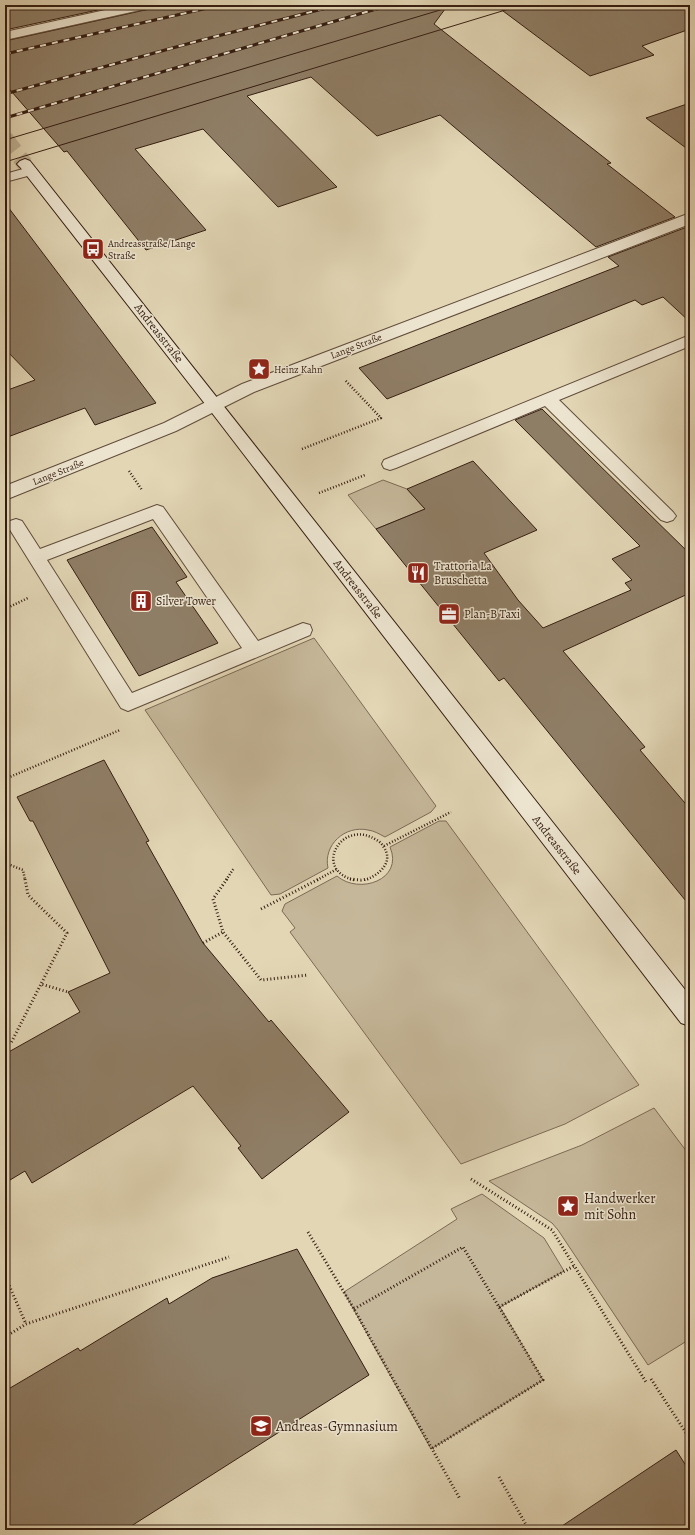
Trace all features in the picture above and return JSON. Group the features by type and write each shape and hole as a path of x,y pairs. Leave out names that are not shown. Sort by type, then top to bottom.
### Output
{"street":[{"name":"Andreasstraße","path":"28,167 293,504 690,1015"},
{"name":"Lange Straße","path":"5,493 170,427 248,388 690,218"}],"lane":[{"path":"5,36 145,5"},
{"path":"5,178 28,167"},
{"path":"390,464 690,340"},
{"path":"548,399 667,516"},
{"path":"37,558 157,511 254,650"},
{"path":"16,525 128,703 303,630"}],"path":[{"path":"302,449 381,418 325,358"},
{"path":"293,504 390,464"},
{"path":"5,608 24,600"},
{"path":"5,779 127,727"},
{"path":"384,846 451,812"},
{"path":"363,834 379,840 384,846 387,854 387,861 384,869 378,875 360,880 343,875 333,862 332,855 340,842 346,837 363,834"},
{"path":"5,863 22,870 28,895 67,933 11,1043 5,1043"},
{"path":"234,868 213,899 223,932 261,980 308,975"},
{"path":"262,910 337,869"},
{"path":"203,943 223,932"},
{"path":"41,984 68,992"},
{"path":"471,1179 552,1230 646,1382"},
{"path":"308,1232 354,1309 460,1499"},
{"path":"354,1309 464,1247 543,1380 432,1449"},
{"path":"5,1337 26,1324 229,1257"},
{"path":"500,1307 574,1266"},
{"path":"5,1276 26,1324"},
{"path":"651,1379 690,1438"},
{"path":"499,1477 529,1530"}],"shaded area":[{"path":"383,480 407,489 425,509 376,529 348,495"},
{"path":"314,638 436,806 431,812 385,837 373,831 359,829 344,834 332,845 327,860 328,868 280,894 271,895 145,710"},
{"path":"439,821 446,821 639,1085 565,1124 461,1164 290,932 295,928 282,911 285,904 337,876 346,882 357,884 367,884 377,881 385,876 391,868 393,858 390,847"},
{"path":"654,1108 690,1156 690,1339 648,1365 552,1223 489,1181 582,1145"},
{"path":"482,1194 544,1238 564,1271 500,1307 543,1380 431,1449 344,1292 457,1219 451,1209"}],"building":[{"path":"5,5 121,5 5,30"},
{"path":"152,5 448,5 434,24 611,163 607,164 675,217 596,247 440,115 377,136 311,77 247,96 337,187 278,207 203,129 135,149 206,230 146,250 67,151 64,152 5,84 5,41 150,9"},
{"path":"495,5 690,5 690,29 642,46 654,55 590,76"},
{"path":"690,103 690,151 646,118"},
{"path":"5,203 156,403 95,425 85,408 5,438 5,391 35,380 5,349"},
{"path":"687,227 690,229 690,322 663,297 642,305 635,300 387,399 359,368 619,266 608,257"},
{"path":"542,409 690,554 690,593 563,651 645,747 640,750 690,809 690,906 504,678 499,681 376,529 425,509 407,489 473,461 537,530 484,553 518,600 543,628 631,590 625,583 632,580 612,559 640,546 515,420"},
{"name":"Silver Tower","path":"152,527 187,577 176,582 218,643 139,676 67,560"},
{"path":"104,760 149,841 146,842 203,943 269,1022 271,1020 349,1112 262,1179 238,1148 241,1146 193,1086 32,1183 25,1171 5,1183 5,1054 80,1012 68,992 110,973 33,821 30,821 17,797"},
{"path":"297,1249 369,1375 125,1530 5,1530 5,1391 78,1348 80,1351 167,1298 169,1304 212,1278"},
{"path":"676,1450 690,1472 690,1530 556,1530"}],"tunnel":[{"path":"5,138 25,164"}],"tram line":[{"path":"5,140 457,5"},
{"path":"5,162 522,5"}],"railway":[{"path":"5,54 221,5"},
{"path":"5,94 198,41 338,5"},
{"path":"5,118 390,5"}],"place":[{"name":"Andreasstraße/Lange Straße","path":"93,249"},
{"name":"Heinz Kahn","path":"259,369"},
{"name":"Trattoria La Bruschetta","path":"418,573"},
{"name":"Silver Tower","path":"141,601"},
{"name":"Plan-B Taxi","path":"449,614"},
{"name":"Handwerker mit Sohn","path":"568,1206"},
{"name":"Andreas-Gymnasium","path":"261,1426"}]}
